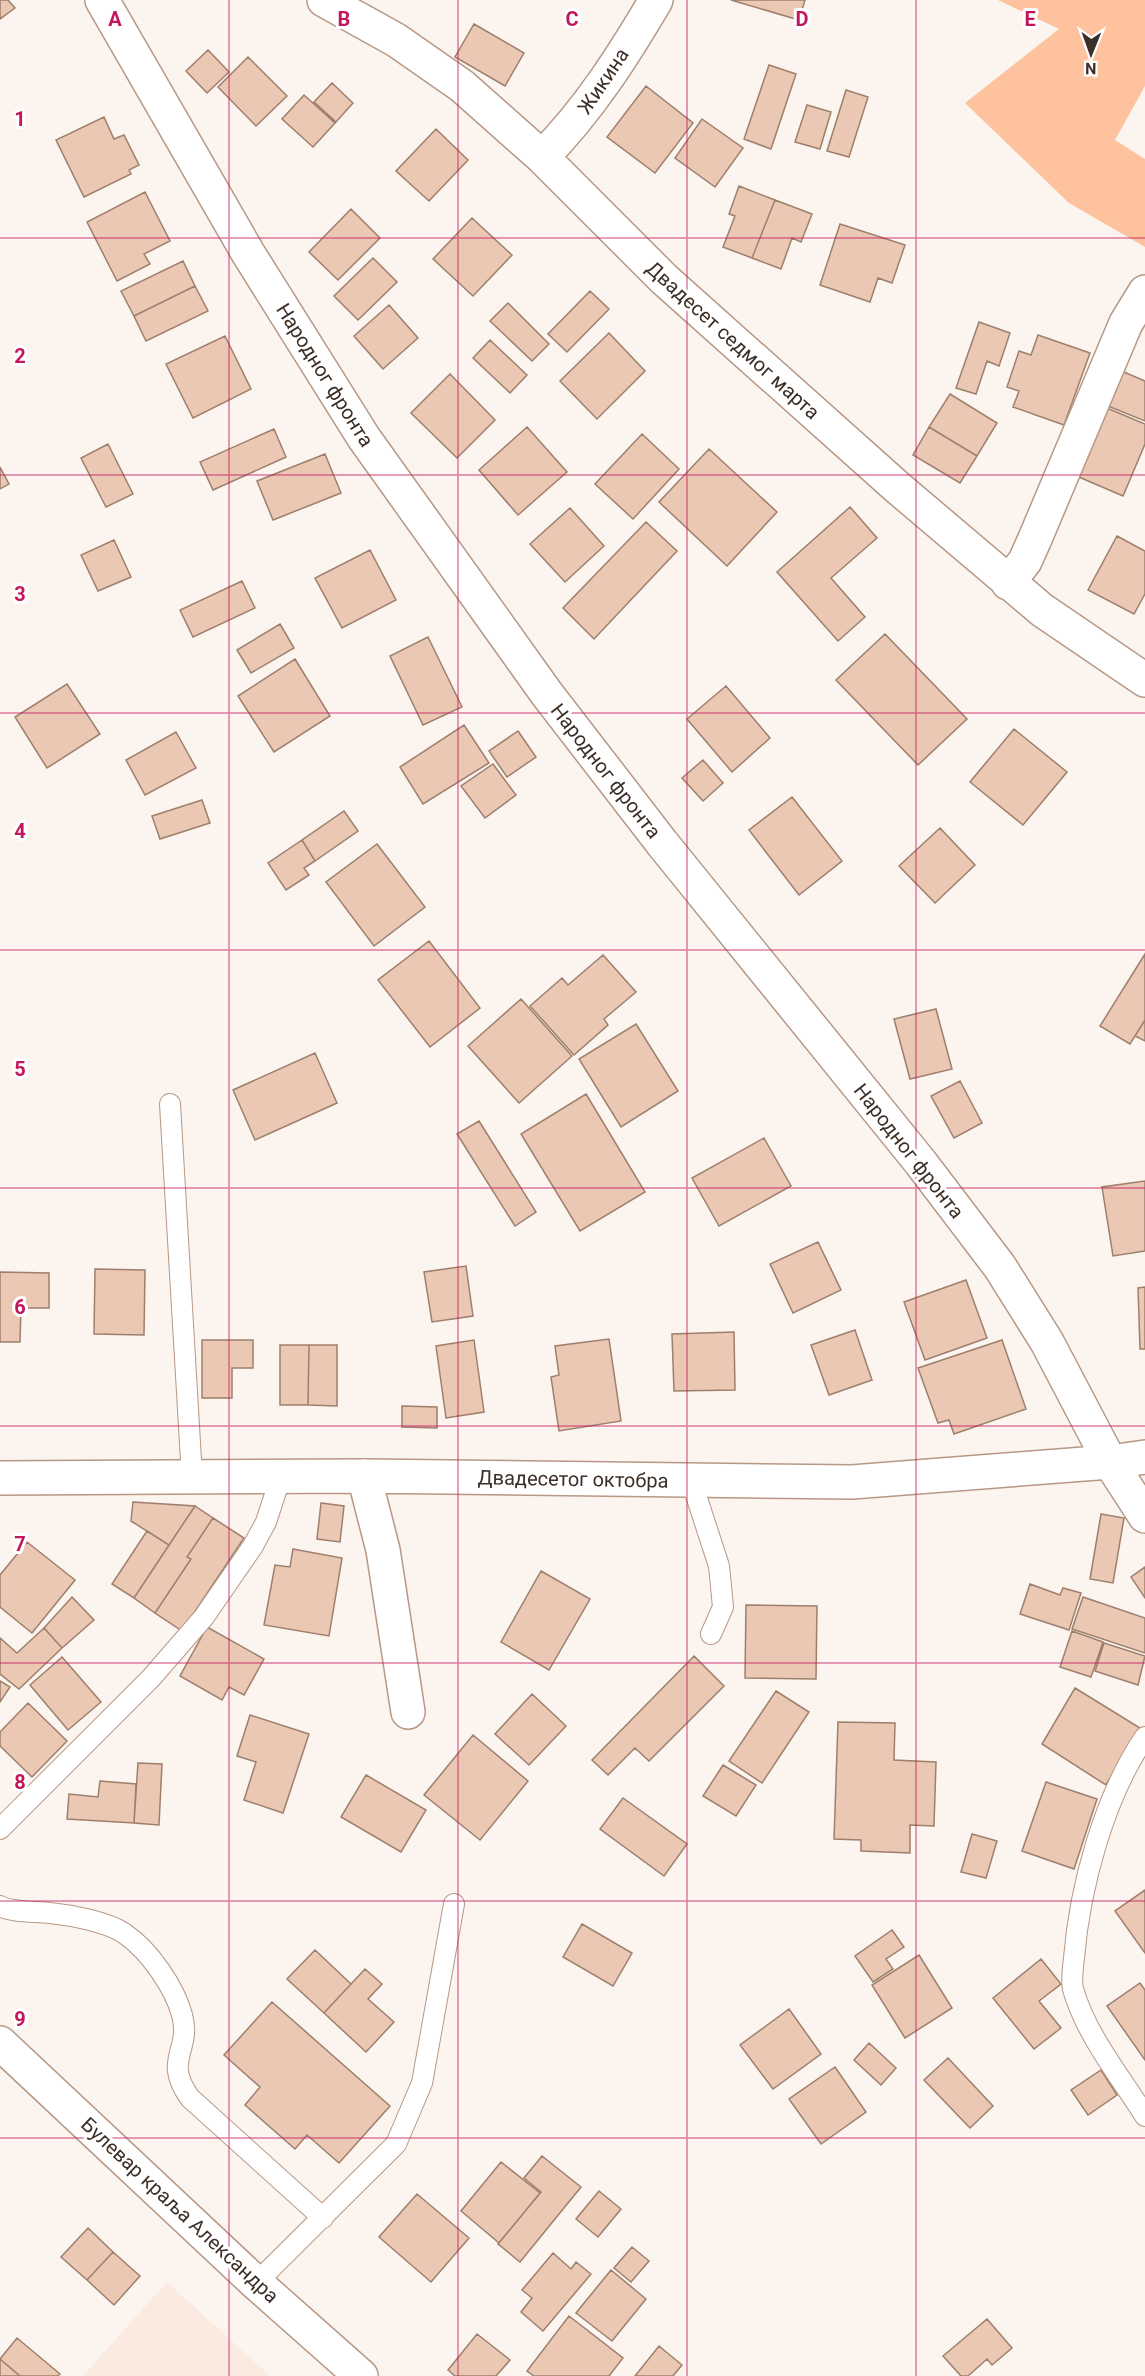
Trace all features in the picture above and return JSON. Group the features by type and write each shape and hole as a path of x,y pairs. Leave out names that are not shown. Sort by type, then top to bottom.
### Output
{"street":[{"name":"Народног фронта","path":"102,0 248,253 364,438 554,703 669,852 921,1163 1000,1267 1047,1342 1110,1462 1145,1516"},
{"name":"Двадесет седмог марта","path":"324,0 427,60 462,86 543,157 664,279 1008,583 1051,616 1145,680"},
{"name":"Жикина","path":"543,157 569,130 598,91 656,0"},
{"path":"1008,583 1025,561 1126,323 1145,292"},
{"name":"Двадесетог октобра","path":"0,1478 364,1476 852,1482 1110,1462 1145,1456"},
{"path":"364,1476 383,1550 408,1712"},
{"name":"Булевар краља Александра","path":"0,2043 256,2283 361,2376"}],"lane":[{"path":"170,1104 192,1477"},
{"path":"0,1829 151,1678 204,1617 254,1546 266,1522 281,1476"},
{"path":"691,1480 719,1566 723,1607 711,1635"},
{"path":"1145,1737 1111,1802 1096,1848 1076,1929 1072,1986 1081,2013 1145,2116"},
{"path":"256,2283 396,2144 422,2083 454,1904"},
{"path":"0,1906 90,1920 125,1933 160,1970 176,1996 183,2019 177,2067 181,2085 190,2098 323,2218"}],"shaded area":[{"path":"998,0 1145,0 1145,86 1115,140 1145,159 1145,247 1069,203 965,103 1059,29"},
{"path":"167,2282 270,2376 83,2376"}],"building":[{"path":"0,0 8,0 15,8 0,19"},
{"path":"731,0 805,0 799,20"},
{"path":"474,24 524,53 505,86 455,57"},
{"path":"208,50 229,72 207,93 186,71"},
{"path":"248,57 287,96 256,126 218,87"},
{"path":"769,65 796,74 771,149 744,139"},
{"path":"332,83 353,103 336,122 314,102"},
{"path":"646,86 693,123 655,173 607,137"},
{"path":"846,90 868,97 849,157 827,151"},
{"path":"304,95 335,123 313,147 282,119"},
{"path":"807,105 831,112 820,149 795,142"},
{"path":"104,117 114,139 124,135 139,165 129,170 131,174 84,197 56,140"},
{"path":"702,119 743,148 715,187 675,158"},
{"path":"436,129 468,160 429,201 396,171"},
{"path":"739,186 775,200 752,258 723,247 735,216 729,214"},
{"path":"145,192 170,241 144,254 150,264 117,281 87,222"},
{"path":"775,200 812,214 801,242 792,238 781,269 752,258"},
{"path":"351,209 380,238 338,280 309,252"},
{"path":"472,218 512,255 473,296 433,259"},
{"path":"840,224 905,245 892,283 878,278 870,302 820,285"},
{"path":"373,258 397,282 358,320 334,296"},
{"path":"183,261 195,286 134,316 121,291"},
{"path":"195,286 208,311 146,341 134,316"},
{"path":"590,291 609,309 567,352 548,334"},
{"path":"508,303 549,344 532,361 490,321"},
{"path":"389,305 418,338 383,369 354,336"},
{"path":"979,322 1010,333 999,366 987,361 976,394 956,388"},
{"path":"609,333 645,371 597,419 560,381"},
{"path":"1038,335 1090,353 1064,425 1013,407 1019,391 1007,387 1019,351 1031,355"},
{"path":"225,336 251,389 193,418 166,364"},
{"path":"490,340 527,375 510,393 473,358"},
{"path":"1117,369 1145,381 1145,421 1103,404"},
{"path":"450,374 495,420 457,458 411,413"},
{"path":"950,394 997,423 977,456 929,427"},
{"path":"1102,406 1145,424 1145,444 1123,496 1072,474"},
{"path":"527,427 567,472 518,515 479,470"},
{"path":"929,427 977,456 960,483 913,455"},
{"path":"274,429 286,457 213,490 200,462"},
{"path":"642,434 679,469 633,519 595,484"},
{"path":"108,444 133,494 106,507 81,458"},
{"path":"709,449 777,512 727,566 659,502"},
{"path":"325,454 341,493 273,520 257,481"},
{"path":"0,467 9,484 0,489"},
{"path":"850,507 877,538 831,578 865,617 838,641 777,572"},
{"path":"570,508 604,546 565,582 530,544"},
{"path":"646,522 677,551 594,639 563,608"},
{"path":"1117,536 1145,551 1145,594 1134,614 1088,590"},
{"path":"114,540 131,577 98,591 81,555"},
{"path":"370,550 396,600 342,628 315,578"},
{"path":"242,581 255,608 193,637 180,610"},
{"path":"280,624 294,648 251,673 237,650"},
{"path":"885,634 967,719 918,765 836,680"},
{"path":"428,637 462,707 423,725 390,656"},
{"path":"295,659 330,716 274,752 238,696"},
{"path":"67,684 100,734 47,768 15,717"},
{"path":"726,686 770,738 732,772 687,719"},
{"path":"464,725 489,763 423,804 400,767"},
{"path":"1014,729 1067,772 1023,825 970,782"},
{"path":"518,731 536,757 507,777 489,751"},
{"path":"176,732 196,768 145,795 126,760"},
{"path":"703,760 723,783 703,801 682,778"},
{"path":"493,764 516,795 485,818 461,786"},
{"path":"792,797 842,861 799,895 749,830"},
{"path":"202,800 210,823 160,839 152,816"},
{"path":"344,811 358,831 315,861 302,840"},
{"path":"940,828 975,865 935,903 899,866"},
{"path":"302,840 315,861 304,868 309,875 286,890 268,863"},
{"path":"377,844 425,907 374,946 326,882"},
{"path":"429,941 480,1008 430,1047 378,980"},
{"path":"1145,954 1145,1020 1130,1044 1100,1026"},
{"path":"603,955 636,992 604,1019 608,1025 574,1055 530,1006 562,978 568,985"},
{"path":"521,999 572,1056 519,1103 468,1046"},
{"path":"936,1009 952,1069 910,1079 894,1019"},
{"path":"1145,1020 1145,1041 1135,1036"},
{"path":"636,1024 678,1091 621,1127 579,1059"},
{"path":"315,1053 337,1103 255,1140 233,1090"},
{"path":"960,1081 982,1123 954,1138 931,1096"},
{"path":"586,1094 645,1192 580,1231 521,1134"},
{"path":"479,1121 536,1212 515,1226 457,1134"},
{"path":"764,1138 791,1186 719,1226 692,1178"},
{"path":"1145,1181 1145,1251 1113,1256 1102,1187"},
{"path":"818,1242 841,1290 793,1313 770,1264"},
{"path":"466,1266 473,1316 432,1322 424,1272"},
{"path":"95,1269 145,1270 144,1335 94,1334"},
{"path":"0,1272 49,1273 49,1308 21,1308 20,1342 0,1342"},
{"path":"966,1280 987,1338 925,1360 904,1302"},
{"path":"1145,1287 1145,1349 1140,1349 1138,1288"},
{"path":"855,1330 872,1380 829,1395 811,1345"},
{"path":"734,1332 735,1390 674,1391 672,1334"},
{"path":"609,1339 621,1421 559,1431 551,1377 559,1375 555,1346"},
{"path":"202,1340 253,1340 253,1368 232,1368 232,1398 202,1398"},
{"path":"474,1340 484,1412 446,1418 436,1346"},
{"path":"1002,1340 1026,1409 954,1434 949,1420 938,1423 918,1368"},
{"path":"280,1345 309,1345 308,1405 280,1405"},
{"path":"309,1345 337,1345 337,1406 308,1405"},
{"path":"402,1406 437,1407 437,1428 402,1427"},
{"path":"133,1502 195,1506 169,1545 131,1521"},
{"path":"321,1503 344,1506 340,1542 317,1539"},
{"path":"195,1506 213,1518 187,1557 191,1559 155,1613 134,1598"},
{"path":"1101,1514 1124,1518 1113,1583 1090,1579"},
{"path":"213,1518 244,1538 182,1631 155,1613 191,1559 187,1557"},
{"path":"147,1531 169,1545 134,1598 112,1584"},
{"path":"27,1542 75,1580 32,1633 0,1607 0,1575"},
{"path":"293,1549 342,1558 329,1636 264,1625 275,1565 290,1567"},
{"path":"1145,1567 1145,1598 1131,1577"},
{"path":"541,1571 590,1599 549,1670 501,1642"},
{"path":"1030,1584 1060,1595 1063,1588 1081,1593 1069,1630 1020,1614"},
{"path":"72,1597 94,1620 62,1648 44,1628"},
{"path":"1083,1597 1145,1618 1145,1653 1072,1629"},
{"path":"746,1605 817,1606 816,1679 745,1678"},
{"path":"207,1627 264,1659 244,1695 229,1687 222,1700 180,1676"},
{"path":"44,1628 62,1648 19,1689 0,1674 0,1638 17,1653"},
{"path":"1072,1631 1103,1642 1091,1677 1060,1667"},
{"path":"1104,1643 1145,1656 1138,1685 1095,1671"},
{"path":"694,1656 724,1686 649,1761 635,1748 608,1775 592,1760"},
{"path":"62,1657 101,1702 68,1730 30,1685"},
{"path":"0,1681 10,1687 0,1702"},
{"path":"1075,1688 1140,1728 1106,1785 1042,1744"},
{"path":"776,1691 809,1712 762,1783 729,1761"},
{"path":"532,1694 566,1726 529,1765 495,1734"},
{"path":"28,1703 67,1741 32,1777 0,1746 0,1732"},
{"path":"250,1715 309,1734 283,1813 244,1800 256,1762 237,1756"},
{"path":"838,1722 895,1723 894,1760 936,1762 934,1826 910,1825 910,1853 861,1851 861,1840 834,1839"},
{"path":"473,1735 528,1781 480,1840 424,1795"},
{"path":"138,1763 162,1764 159,1825 134,1823"},
{"path":"723,1765 756,1785 736,1816 703,1796"},
{"path":"366,1775 426,1810 401,1852 341,1817"},
{"path":"100,1781 136,1784 134,1823 67,1819 69,1794 98,1797"},
{"path":"1046,1782 1097,1799 1074,1869 1022,1851"},
{"path":"623,1798 687,1844 664,1876 600,1829"},
{"path":"972,1834 997,1841 986,1878 961,1872"},
{"path":"1145,1890 1145,1953 1115,1911"},
{"path":"582,1924 632,1953 613,1986 563,1957"},
{"path":"892,1930 904,1947 886,1959 893,1969 873,1982 855,1956"},
{"path":"315,1950 351,1984 324,2013 287,1979"},
{"path":"919,1955 952,2008 905,2038 872,1985"},
{"path":"1041,1959 1061,1984 1039,2001 1061,2028 1034,2049 993,1998"},
{"path":"365,1969 382,1984 368,1999 394,2022 366,2052 324,2013"},
{"path":"1140,1983 1145,1990 1145,2060 1107,2006"},
{"path":"272,2002 390,2106 339,2163 307,2135 295,2149 245,2105 260,2087 224,2055"},
{"path":"789,2009 821,2054 773,2089 740,2045"},
{"path":"869,2043 896,2068 881,2085 854,2060"},
{"path":"948,2058 993,2106 970,2128 924,2080"},
{"path":"835,2067 866,2112 821,2144 789,2099"},
{"path":"1101,2070 1117,2095 1088,2115 1071,2090"},
{"path":"542,2156 581,2187 520,2262 498,2244 541,2192 524,2178"},
{"path":"501,2162 540,2193 499,2243 461,2211"},
{"path":"599,2191 621,2209 598,2237 576,2219"},
{"path":"417,2194 469,2238 431,2282 379,2237"},
{"path":"88,2228 113,2252 87,2280 61,2257"},
{"path":"632,2247 649,2261 631,2282 614,2268"},
{"path":"113,2252 140,2276 114,2305 87,2280"},
{"path":"553,2253 571,2269 576,2262 591,2274 543,2331 521,2312 532,2298 522,2290"},
{"path":"611,2270 646,2299 612,2341 576,2313"},
{"path":"569,2316 623,2358 609,2376 534,2376 527,2371"},
{"path":"987,2319 1012,2348 992,2365 987,2359 968,2376 961,2376 943,2356"},
{"path":"477,2334 510,2360 496,2376 455,2376 448,2370"},
{"path":"17,2338 60,2374 58,2376 20,2376 0,2359"},
{"path":"659,2346 682,2365 673,2376 635,2376"},
{"path":"0,2359 20,2376 0,2376"}]}
